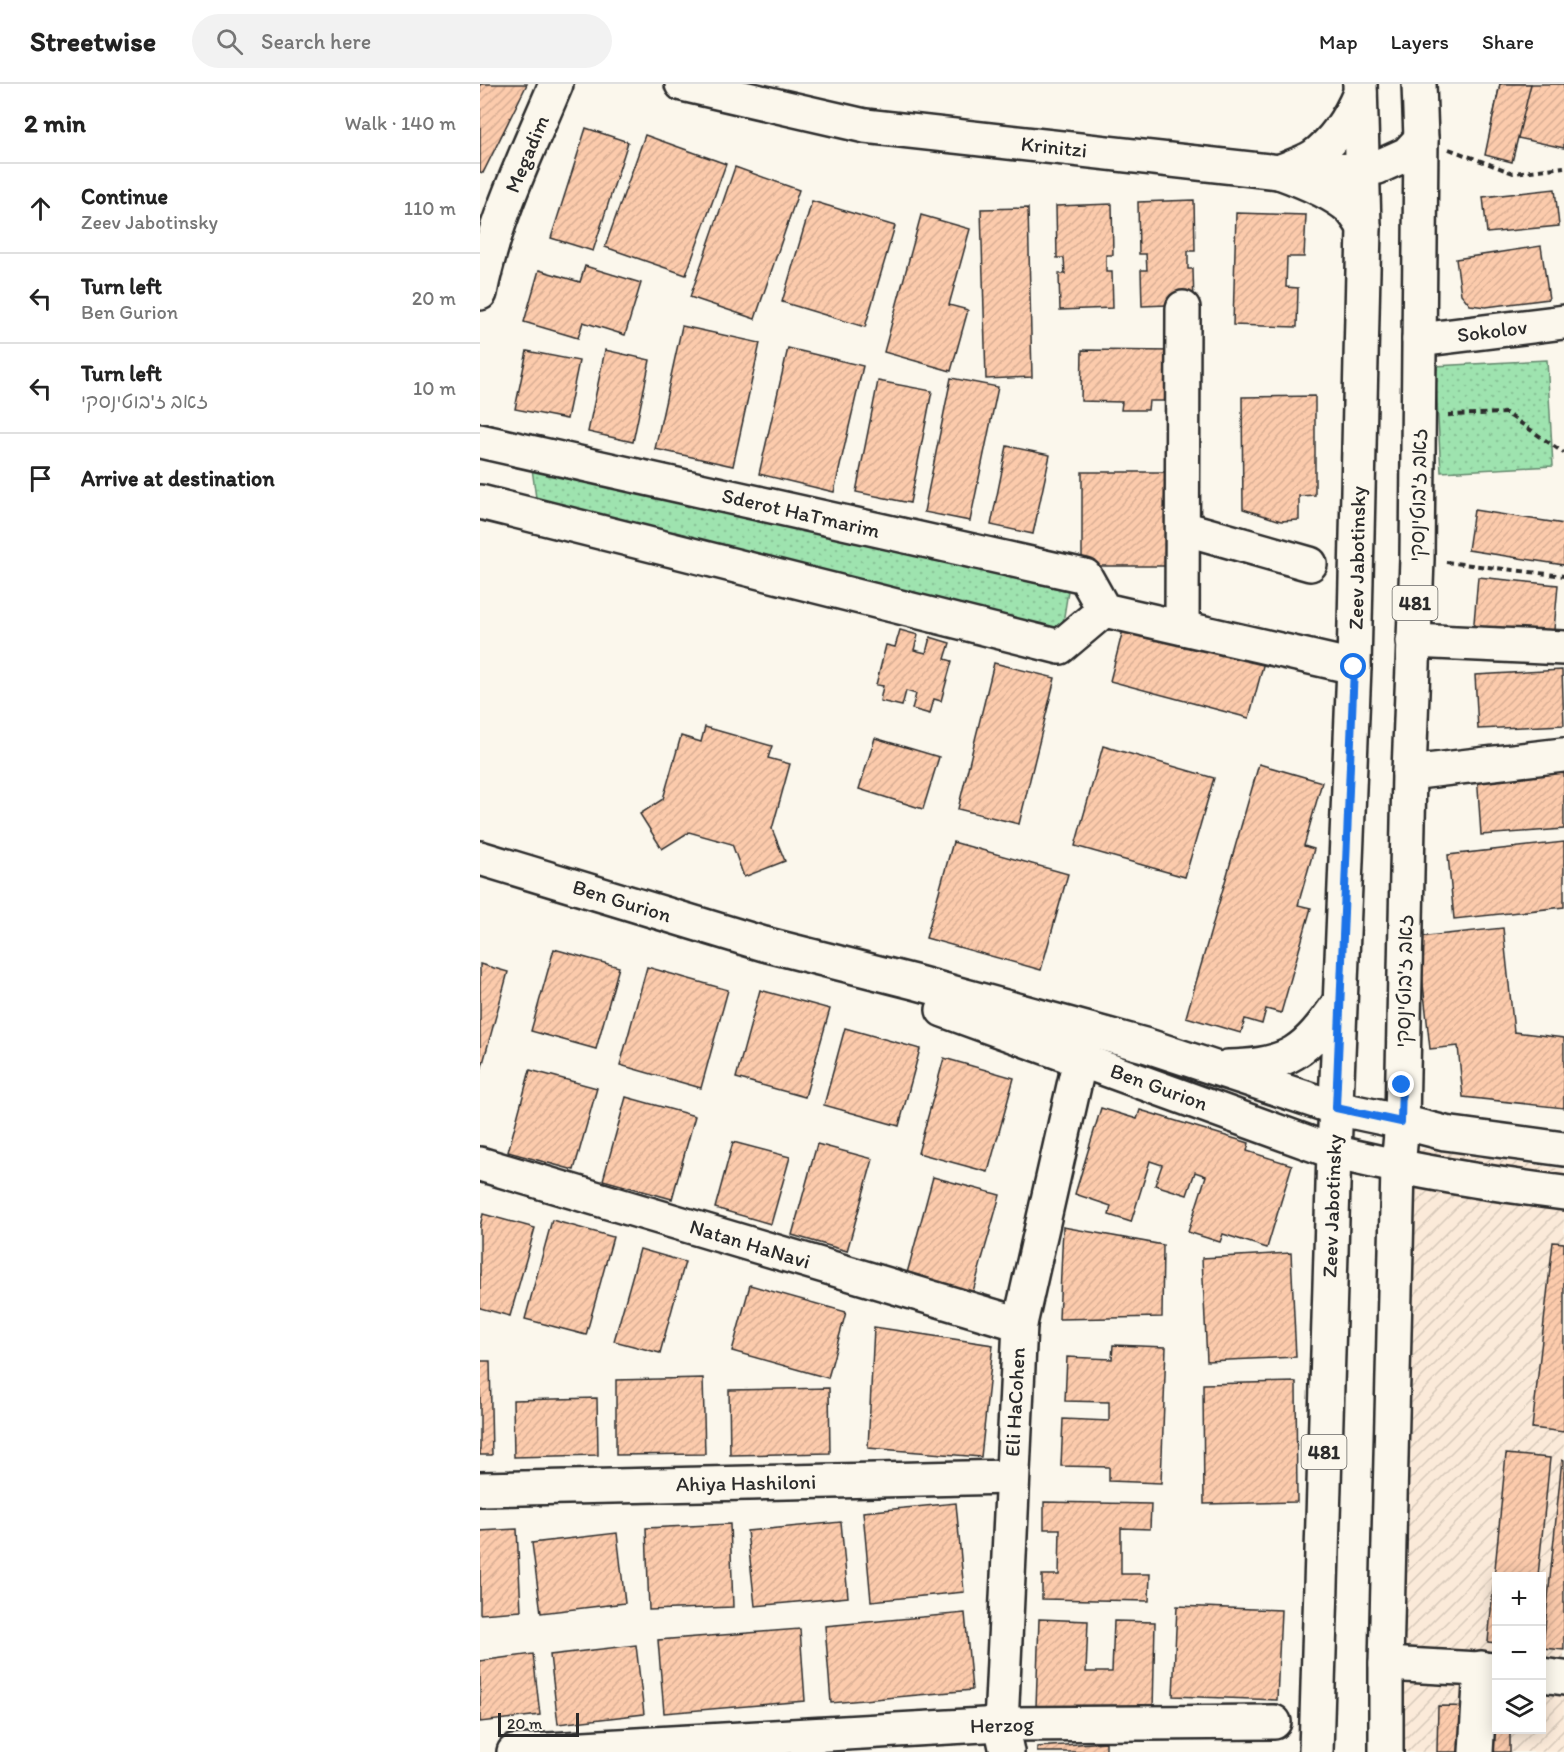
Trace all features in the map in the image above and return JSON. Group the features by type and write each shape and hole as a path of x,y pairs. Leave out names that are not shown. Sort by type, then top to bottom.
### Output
{"main road":[{"name":"Megadim","path":"480,293 487,257 499,219 556,84"},
{"name":"Krinitzi","path":"682,84 864,126 1279,172 1363,170 1395,161 1407,154 1421,139"},
{"name":"זאב ז'בוטינסקי","path":"1401,1122 1409,773 1417,559 1421,139 1419,84"},
{"path":"1279,172 1312,158 1326,146 1351,115 1360,87"},
{"name":"Zeev Jabotinsky","path":"1316,1752 1339,1003 1354,667 1364,227 1360,87"},
{"path":"1279,172 1305,181 1338,201 1350,209 1364,227"},
{"path":"1182,627 1184,308"},
{"name":"Sokolov","path":"1419,340 1564,322"},
{"name":"Sderot HaTmarim","path":"480,441 1085,576 1104,610"},
{"path":"480,502 1060,647 1104,610 1354,667"},
{"path":"1183,528 1311,564"},
{"path":"1413,646 1564,648"},
{"path":"1413,646 1564,660"},
{"path":"1409,773 1563,754"},
{"name":"Ben Gurion","path":"480,858 764,944 1148,1046 1336,1108 1444,1133 1564,1149"},
{"name":"Ben Gurion","path":"764,944 1334,1152 1398,1168 1500,1185 1564,1192"},
{"path":"1215,1067 1253,1066 1283,1059 1296,1053 1311,1041 1339,1003"},
{"name":"Eli HaCohen","path":"1004,1738 1011,1477 1020,1324 1080,1059"},
{"name":"481","path":"1386,1752 1386,1664 1401,1122"},
{"name":"Natan HaNavi","path":"480,1164 1020,1324"},
{"name":"Ahiya Hashiloni","path":"480,1489 1011,1477"},
{"path":"1386,1664 1489,1669 1476,1752"},
{"path":"1546,1676 1564,1678"},
{"name":"Herzog","path":"514,1752 1004,1738 1274,1722"}],"path":[{"path":"1421,139 1512,173 1564,167"},
{"path":"1419,415 1506,413 1564,453"},
{"path":"1417,559 1564,576"}],"shaded area":[{"path":"1403,1146 1564,1169 1564,1752 1401,1752"}],"green space":[{"path":"1547,360 1553,466 1441,472 1435,366"},
{"path":"531,461 1068,591 1061,635 536,498"}],"building":[{"path":"480,84 527,84 483,173 480,172"},
{"path":"1500,84 1564,84 1564,148 1490,132"},
{"path":"1500,84 1531,84 1512,162 1485,155"},
{"path":"586,128 628,142 593,251 551,238"},
{"path":"645,135 726,164 686,275 605,247"},
{"path":"735,167 799,190 755,319 690,297"},
{"path":"1555,189 1559,226 1487,233 1483,197"},
{"path":"1194,200 1195,251 1188,251 1188,269 1193,269 1194,304 1142,306 1141,270 1147,270 1146,254 1139,254 1138,202"},
{"path":"812,201 895,226 865,327 782,302"},
{"path":"1112,204 1113,255 1106,255 1106,272 1112,272 1113,308 1060,310 1059,274 1065,274 1064,258 1057,258 1056,206"},
{"path":"1028,208 1032,377 986,379 981,209"},
{"path":"1236,213 1306,215 1304,257 1287,257 1286,287 1298,288 1297,327 1233,325"},
{"path":"921,215 970,229 949,305 968,310 951,371 884,352"},
{"path":"1541,246 1549,299 1486,307 1470,305 1461,294 1456,259"},
{"path":"585,266 641,283 625,335 583,322 578,338 524,322 539,270 580,282"},
{"path":"682,326 760,343 733,466 655,449"},
{"path":"788,348 863,366 834,492 759,474"},
{"path":"605,350 650,360 633,442 588,432"},
{"path":"1082,350 1173,351 1173,401 1149,401 1148,410 1121,410 1122,402 1081,401"},
{"path":"527,351 579,361 567,419 515,409"},
{"path":"951,378 998,387 970,521 924,512"},
{"path":"878,381 932,391 910,503 856,492"},
{"path":"1315,396 1315,495 1299,496 1299,520 1281,521 1243,509 1242,397"},
{"path":"1007,446 1050,455 1033,534 991,525"},
{"path":"1082,472 1171,472 1171,566 1082,566"},
{"path":"1474,510 1564,524 1564,565 1468,550"},
{"path":"1478,577 1558,585 1553,641 1473,634"},
{"path":"1124,626 1264,662 1249,718 1110,681"},
{"path":"900,630 918,635 914,650 926,653 930,637 950,643 945,659 952,661 941,701 934,699 930,714 912,709 916,694 906,691 902,706 880,701 883,686 876,685 886,645 895,647"},
{"path":"994,663 1055,678 1019,824 958,809"},
{"path":"1562,670 1564,725 1478,729 1475,675"},
{"path":"705,727 772,746 768,758 790,764 772,829 785,861 744,877 732,844 689,832 662,849 640,814 663,799 681,736 701,742"},
{"path":"875,738 939,757 923,809 859,789"},
{"path":"1103,746 1214,778 1185,877 1075,846"},
{"path":"1259,764 1322,782 1304,846 1314,849 1298,905 1311,908 1281,1013 1266,1009 1262,1024 1245,1019 1241,1033 1186,1017"},
{"path":"1564,767 1564,829 1481,835 1477,773"},
{"path":"953,842 1068,874 1041,970 926,938"},
{"path":"1564,842 1564,907 1454,919 1448,855"},
{"path":"1503,928 1514,1032 1564,1038 1564,1108 1463,1097 1458,1046 1430,1049 1418,937"},
{"path":"554,949 619,967 596,1049 531,1031"},
{"path":"480,964 508,972 480,1074"},
{"path":"647,967 728,990 701,1088 620,1065"},
{"path":"760,990 830,1009 805,1097 736,1078"},
{"path":"845,1028 920,1049 899,1126 824,1105"},
{"path":"944,1058 1014,1078 988,1172 918,1153"},
{"path":"530,1070 597,1088 574,1170 508,1152"},
{"path":"626,1097 695,1116 672,1199 603,1180"},
{"path":"1101,1108 1137,1119 1140,1110 1249,1143 1247,1151 1292,1165 1267,1248 1223,1234 1220,1242 1188,1232 1206,1176 1195,1172 1187,1195 1155,1185 1162,1165 1150,1161 1131,1222 1109,1215 1111,1206 1075,1194"},
{"path":"733,1142 790,1157 771,1224 715,1208"},
{"path":"817,1144 873,1159 847,1251 792,1235"},
{"path":"933,1177 1000,1195 972,1295 906,1277"},
{"path":"483,1214 535,1228 510,1316 480,1308 480,1226"},
{"path":"552,1220 613,1237 586,1335 525,1319"},
{"path":"1063,1227 1163,1245 1162,1317 1059,1319"},
{"path":"1553,1242 1564,1243 1564,1432 1532,1428"},
{"path":"640,1249 685,1262 660,1353 614,1341"},
{"path":"1291,1253 1296,1357 1207,1361 1202,1258"},
{"path":"750,1285 846,1312 828,1378 732,1351"},
{"path":"874,1327 993,1345 981,1457 868,1448"},
{"path":"1113,1345 1166,1347 1161,1483 1109,1481 1109,1467 1061,1466 1063,1419 1109,1421 1109,1402 1065,1401 1067,1357 1112,1359"},
{"path":"480,1361 490,1361 492,1455 480,1455"},
{"path":"703,1378 705,1454 616,1455 616,1380"},
{"path":"1296,1382 1297,1502 1204,1504 1203,1384"},
{"path":"829,1388 830,1453 730,1455 729,1390"},
{"path":"597,1398 598,1455 514,1457 513,1400"},
{"path":"1506,1454 1550,1458 1538,1572 1495,1572"},
{"path":"1562,1459 1564,1460 1564,1650 1546,1648 1546,1618"},
{"path":"1044,1502 1151,1504 1150,1529 1121,1528 1121,1574 1150,1574 1149,1601 1042,1599 1042,1575 1059,1575 1060,1529 1044,1529"},
{"path":"956,1503 964,1592 871,1601 863,1512"},
{"path":"841,1522 848,1597 755,1606 747,1531"},
{"path":"730,1524 733,1607 649,1610 646,1528"},
{"path":"517,1529 521,1611 480,1614 480,1531"},
{"path":"617,1533 625,1603 541,1613 532,1543"},
{"path":"1492,1600 1492,1642 1488,1642"},
{"path":"1177,1606 1281,1610 1277,1700 1173,1696"},
{"path":"965,1613 972,1690 831,1703 825,1626"},
{"path":"1039,1619 1088,1621 1086,1672 1112,1672 1114,1621 1155,1622 1153,1710 1036,1707"},
{"path":"800,1629 805,1701 664,1713 658,1640"},
{"path":"636,1645 644,1714 558,1724 550,1655"},
{"path":"533,1654 540,1715 480,1722 480,1661"},
{"path":"1438,1706 1492,1707 1492,1734 1510,1734 1510,1752 1437,1752"},
{"path":"1106,1742 1106,1752 1037,1752 1037,1747"}],"route":[{"path":"1354,667 1336,1108 1401,1122 1402,1085"}]}
